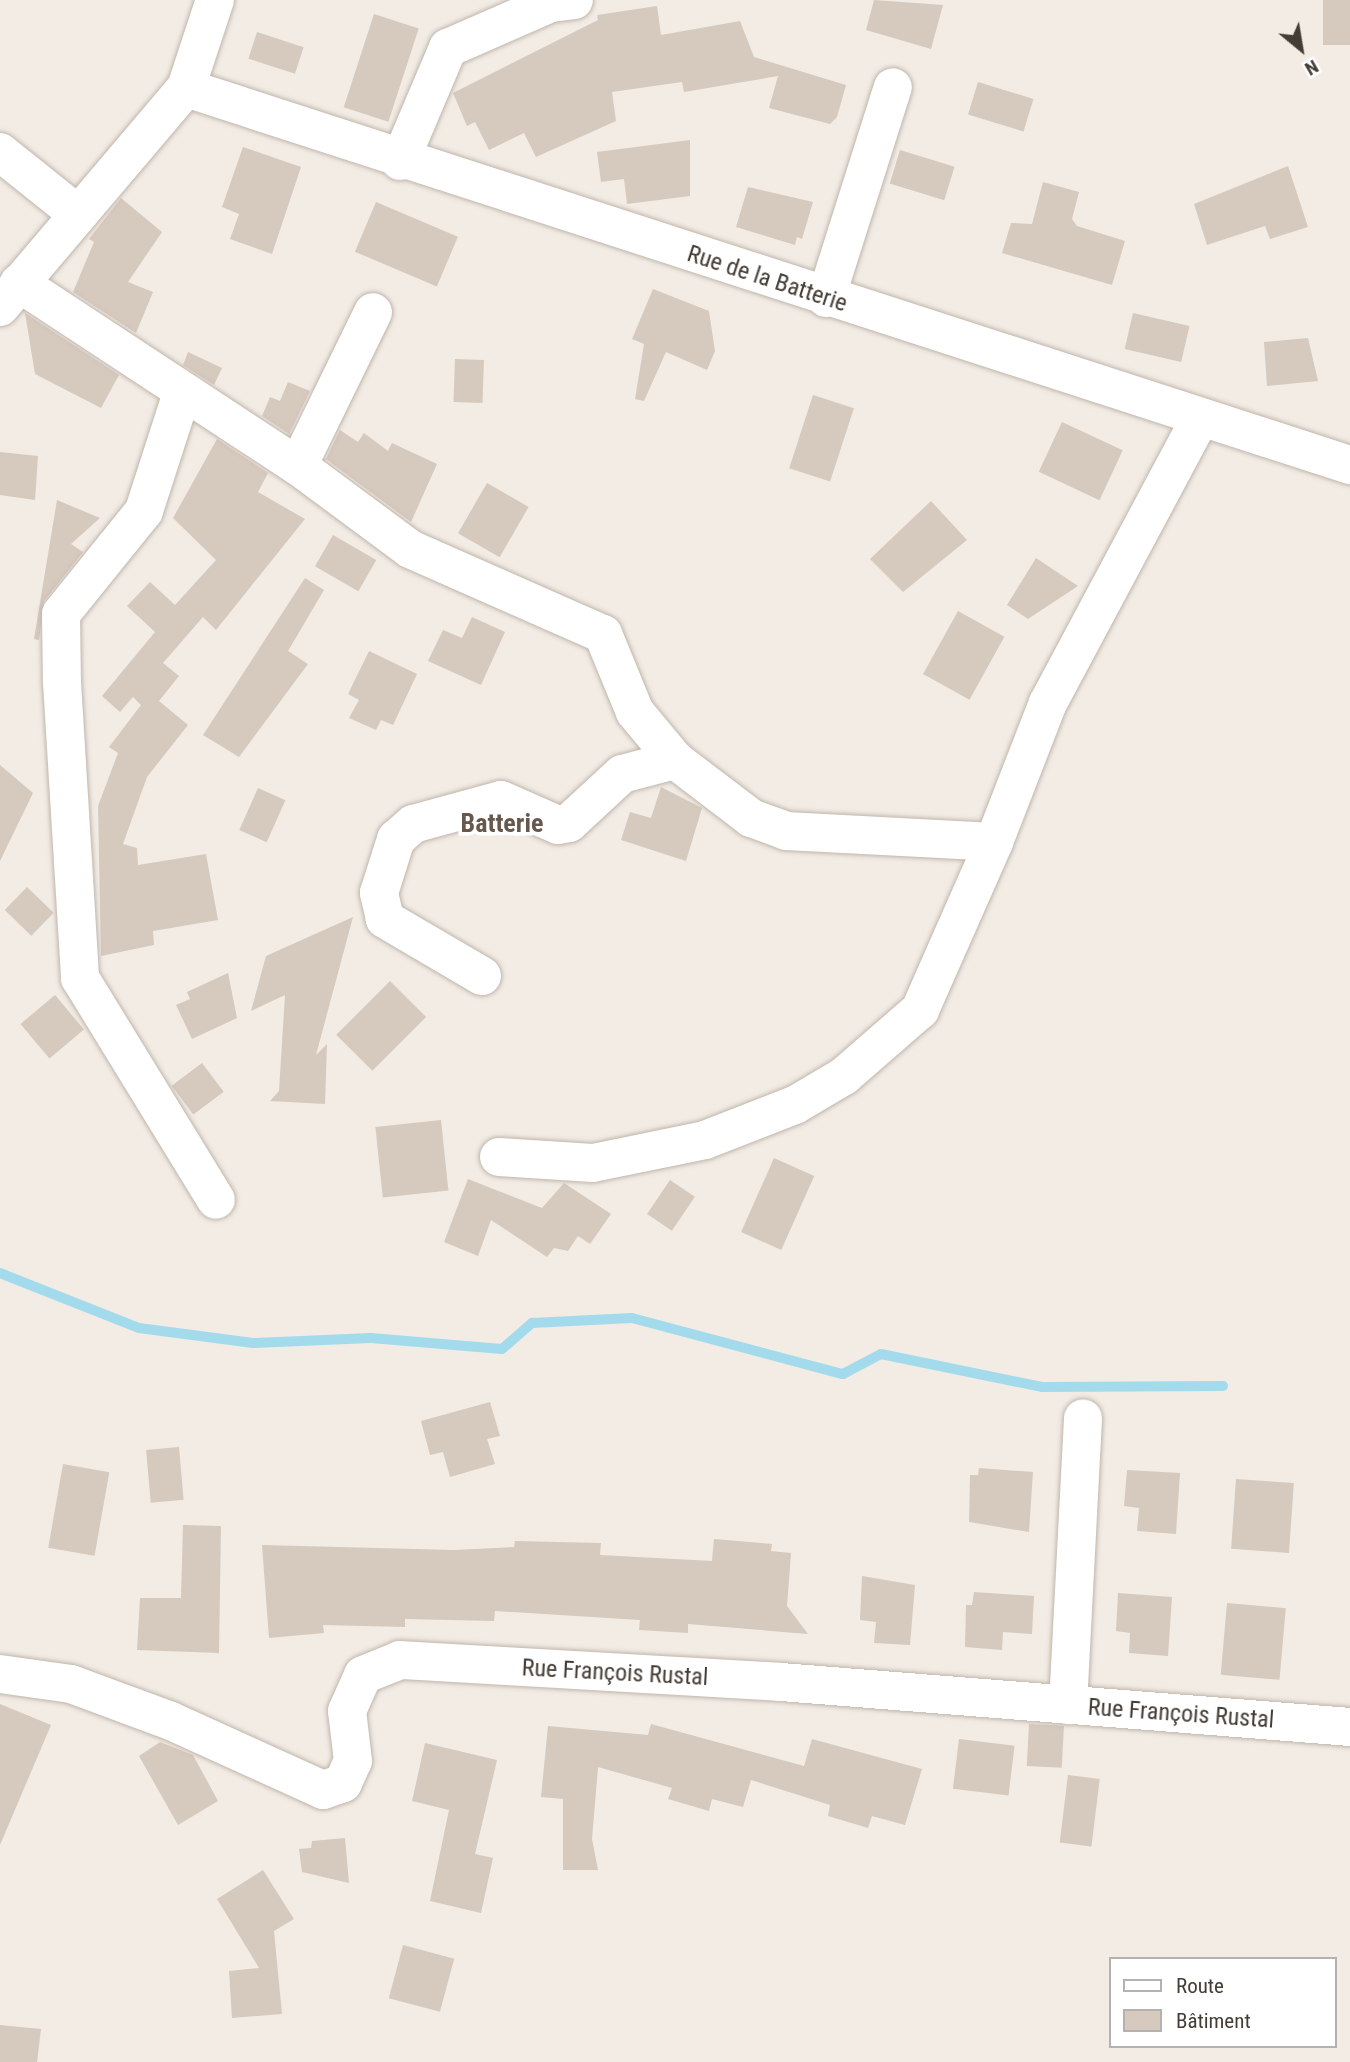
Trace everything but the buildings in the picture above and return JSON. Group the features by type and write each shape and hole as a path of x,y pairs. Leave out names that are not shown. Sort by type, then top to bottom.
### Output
{"street":[{"path":"400,161 447,48 551,3 574,0"},
{"path":"220,6 186,88 75,212 10,295 182,393 298,466 410,549 603,634 635,712 675,761 751,818 786,831 993,842"},
{"path":"826,298 893,87"},
{"name":"Rue de la Batterie","path":"186,88 400,161 1350,465"},
{"path":"0,152 75,212"},
{"path":"298,466 373,312"},
{"path":"182,393 144,511 61,614 62,682 80,978 216,1199"},
{"path":"499,1157 593,1163 705,1140 795,1105 844,1076 919,1010 993,842 1048,703 1201,417"},
{"path":"482,975 385,919 379,893 389,852 403,830 501,800 558,825 569,823 622,774 675,761"},
{"path":"1068,1705 1083,1418"},
{"name":"Rue François Rustal","path":"0,1674 71,1684 171,1721 323,1790 343,1783 353,1761 347,1711 363,1675 400,1660 1068,1705 1350,1727"}],"waterway":[{"path":"0,1273 139,1328 253,1343 371,1338 502,1349 532,1323 632,1318 843,1374 881,1354 1042,1387 1223,1386"}],"district":[{"name":"Batterie","path":"502,824"}]}
